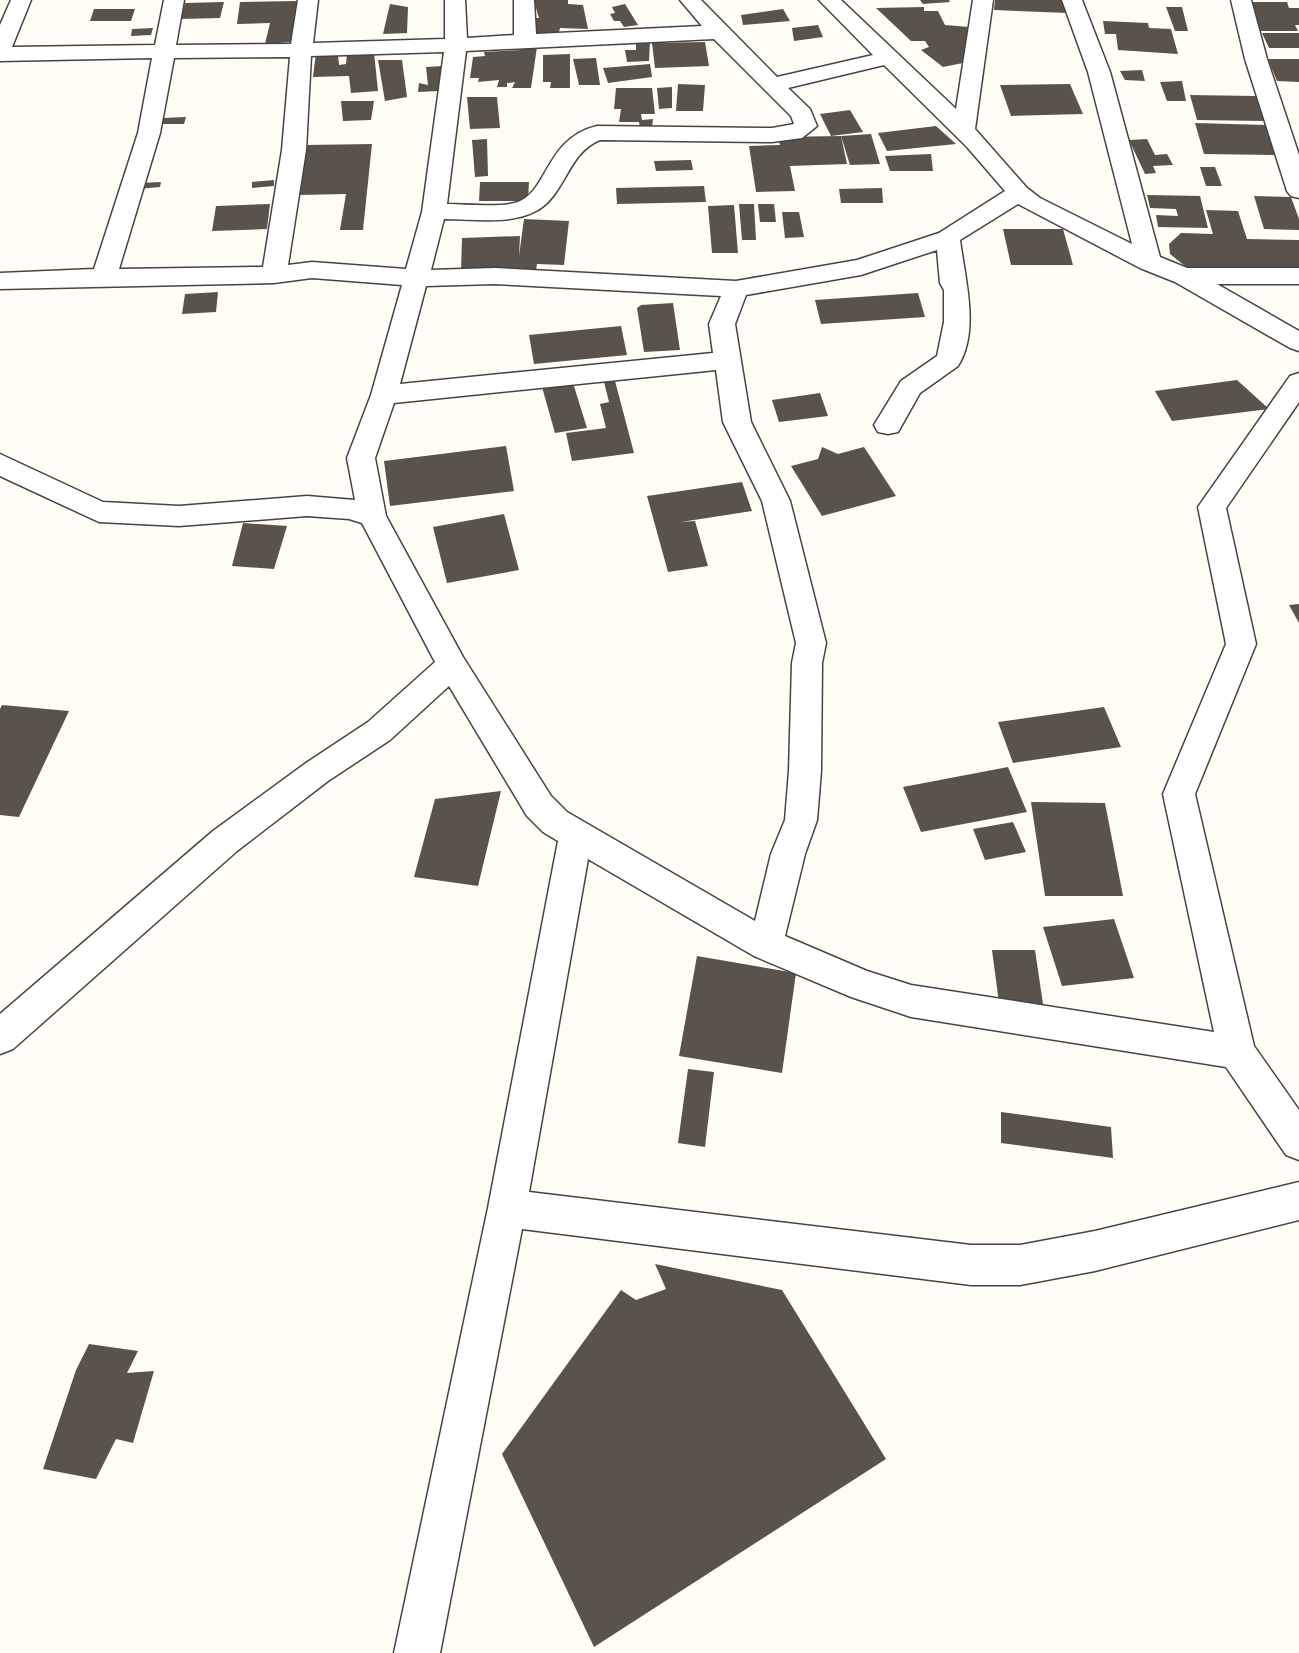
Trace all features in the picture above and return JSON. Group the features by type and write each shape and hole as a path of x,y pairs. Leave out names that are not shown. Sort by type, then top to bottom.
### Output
{"street":[{"path":"21,0 0,52 301,50 719,32"},
{"path":"104,277 149,133 174,0"},
{"path":"274,275 294,150 301,50 308,0"},
{"path":"455,0 456,43 434,212 384,395 362,458 372,516 452,665 539,806 555,822 766,945 862,987 911,1001 1236,1052"},
{"path":"524,0 525,42"},
{"path":"434,212 524,208 538,198 560,163 585,136 597,133 772,135 794,133 806,126 802,114 690,0"},
{"path":"829,0 886,58 964,129 1019,193 1032,202 1149,261 1184,276 1299,342"},
{"path":"964,129 983,0"},
{"path":"1072,0 1099,72 1149,261"},
{"path":"1241,0 1256,59 1299,191"},
{"path":"773,85 886,58"},
{"path":"0,281 274,275 312,270 417,278 495,276 736,289 861,267 948,238 977,217 1019,193"},
{"path":"888,426 910,387 949,360 957,322 957,290 953,283 948,238"},
{"path":"1184,276 1299,276"},
{"path":"736,289 722,324 737,422 776,501 811,643 807,663 806,771 801,820 788,854 766,945"},
{"path":"384,395 728,360"},
{"path":"1299,382 1212,507 1240,644 1179,794 1236,1052 1299,1142"},
{"path":"0,464 99,512 179,516 307,506 350,509 372,516"},
{"path":"0,1037 225,841 317,772 379,731 452,665"},
{"path":"417,1653 507,1208 576,834"},
{"path":"507,1208 971,1265 1011,1265 1095,1251 1299,1201"}],"building":[{"path":"532,0 568,0 568,4 583,5 588,29 560,28 559,32 537,34 533,18 539,18"},
{"path":"920,0 949,0 950,2 923,4"},
{"path":"995,0 1065,0 1068,13 994,10"},
{"path":"298,1 294,42 265,44 270,23 237,24 240,2"},
{"path":"224,2 220,18 181,19 185,3"},
{"path":"1249,2 1287,2 1289,8 1299,8 1299,25 1295,25 1298,31 1261,31"},
{"path":"390,4 408,7 407,33 383,34"},
{"path":"625,4 638,25 624,27 620,21 614,21 610,14 615,13 612,7"},
{"path":"924,7 924,11 938,11 945,25 969,27 968,62 943,67 921,50 929,47 925,41 911,41 876,8"},
{"path":"1166,7 1182,7 1188,31 1175,31"},
{"path":"94,9 135,9 131,21 90,21"},
{"path":"783,9 790,21 743,25 741,15"},
{"path":"1103,21 1148,23 1149,28 1171,29 1178,54 1118,50 1116,34 1105,34"},
{"path":"818,25 823,37 794,41 792,28"},
{"path":"153,28 151,35 131,36 132,29"},
{"path":"1262,33 1299,33 1299,48 1269,48"},
{"path":"636,41 650,42 649,61 627,62 625,50 636,50"},
{"path":"705,42 709,66 655,68 652,43"},
{"path":"524,47 537,47 531,88 512,88 515,82 507,83 507,87 497,87 499,80 478,82 479,78 470,78 473,57 485,56 484,52 521,50"},
{"path":"374,52 378,91 351,93 349,76 313,77 316,53 338,55 339,65 346,64 347,54"},
{"path":"570,54 570,88 550,88 551,82 543,82 543,55"},
{"path":"596,58 600,85 579,85 573,59"},
{"path":"1268,59 1299,59 1299,82 1277,81"},
{"path":"378,60 402,60 407,97 385,101"},
{"path":"650,64 652,77 608,83 603,68"},
{"path":"443,66 438,91 418,92 419,83 428,85 426,67"},
{"path":"1142,70 1145,81 1125,80 1120,71"},
{"path":"1182,81 1186,101 1167,101 1160,82"},
{"path":"678,84 705,85 703,111 676,111"},
{"path":"1070,84 1083,114 1011,116 1000,85"},
{"path":"672,87 672,108 659,109 657,88"},
{"path":"616,88 652,88 655,114 641,114 642,120 653,119 652,127 640,128 639,122 619,122 621,109 614,109"},
{"path":"1190,95 1256,96 1264,121 1197,120"},
{"path":"467,97 497,97 500,128 470,129"},
{"path":"341,101 374,101 371,120 343,121"},
{"path":"850,110 863,132 831,136 820,114"},
{"path":"186,117 184,124 162,124 163,118"},
{"path":"1195,123 1266,125 1276,155 1204,154"},
{"path":"936,126 956,144 887,151 878,133"},
{"path":"871,134 880,164 850,165 841,136"},
{"path":"841,136 847,164 790,166 795,191 756,192 749,146 780,145 778,137"},
{"path":"487,139 488,176 475,177 472,140"},
{"path":"1147,139 1155,155 1167,154 1173,165 1153,166 1156,173 1145,174 1129,140"},
{"path":"372,144 363,230 340,230 346,194 298,195 306,145"},
{"path":"931,154 933,171 890,171 885,156"},
{"path":"691,160 693,170 656,171 654,161"},
{"path":"1200,167 1215,167 1222,186 1206,186"},
{"path":"274,180 274,186 252,188 252,182"},
{"path":"161,182 160,187 138,189 139,183"},
{"path":"480,182 529,182 528,201 479,201"},
{"path":"704,186 706,202 617,204 616,188"},
{"path":"882,188 883,203 841,203 839,189"},
{"path":"1147,195 1200,196 1208,228 1158,227 1156,215 1178,216 1176,209 1150,208"},
{"path":"1254,196 1291,197 1299,219 1299,230 1264,229"},
{"path":"270,204 267,229 212,231 216,206"},
{"path":"739,204 754,204 756,240 742,240"},
{"path":"758,204 774,204 776,222 760,222"},
{"path":"734,205 738,253 712,253 708,206"},
{"path":"1206,210 1238,211 1247,239 1299,240 1299,273 1190,270 1170,254 1169,244 1181,233 1213,234"},
{"path":"782,212 799,212 804,237 785,238"},
{"path":"524,219 569,221 564,265 537,264 536,270 461,270 462,238 520,236 519,256"},
{"path":"1003,229 1063,229 1073,265 1011,265"},
{"path":"218,292 216,312 182,314 185,294"},
{"path":"918,293 925,317 821,324 815,300"},
{"path":"673,303 680,350 644,352 637,308 641,305"},
{"path":"621,326 627,355 534,364 529,335"},
{"path":"1237,380 1269,409 1172,421 1155,391"},
{"path":"615,381 634,453 572,461 566,433 606,428 600,404 609,402 604,382"},
{"path":"573,383 587,428 555,433 542,387"},
{"path":"820,393 828,416 779,422 772,400"},
{"path":"506,446 514,491 390,506 384,461"},
{"path":"822,447 838,454 864,447 896,496 822,516 791,466 818,459"},
{"path":"742,482 752,511 681,522 695,521 708,566 668,572 647,496"},
{"path":"504,514 519,570 447,583 433,527"},
{"path":"243,523 287,526 274,569 232,566"},
{"path":"1299,604 1299,623 1289,605"},
{"path":"2,705 69,711 19,817 0,815 0,709"},
{"path":"1104,707 1121,747 1013,763 998,722"},
{"path":"1008,767 1027,812 921,832 903,787"},
{"path":"501,791 478,886 414,877 435,799"},
{"path":"1031,802 1105,803 1123,896 1045,896"},
{"path":"1013,822 1026,852 985,860 973,829"},
{"path":"1114,919 1134,978 1062,986 1043,927"},
{"path":"992,950 1035,950 1043,1004 999,1003"},
{"path":"697,956 796,973 782,1073 679,1056"},
{"path":"688,1069 714,1072 705,1147 678,1143"},
{"path":"1001,1112 1111,1127 1113,1158 1001,1143"},
{"path":"655,1264 782,1290 886,1459 594,1647 502,1454 621,1290 636,1300 666,1289"},
{"path":"89,1344 138,1351 127,1373 154,1371 133,1443 116,1439 96,1479 43,1469 76,1370"}]}
